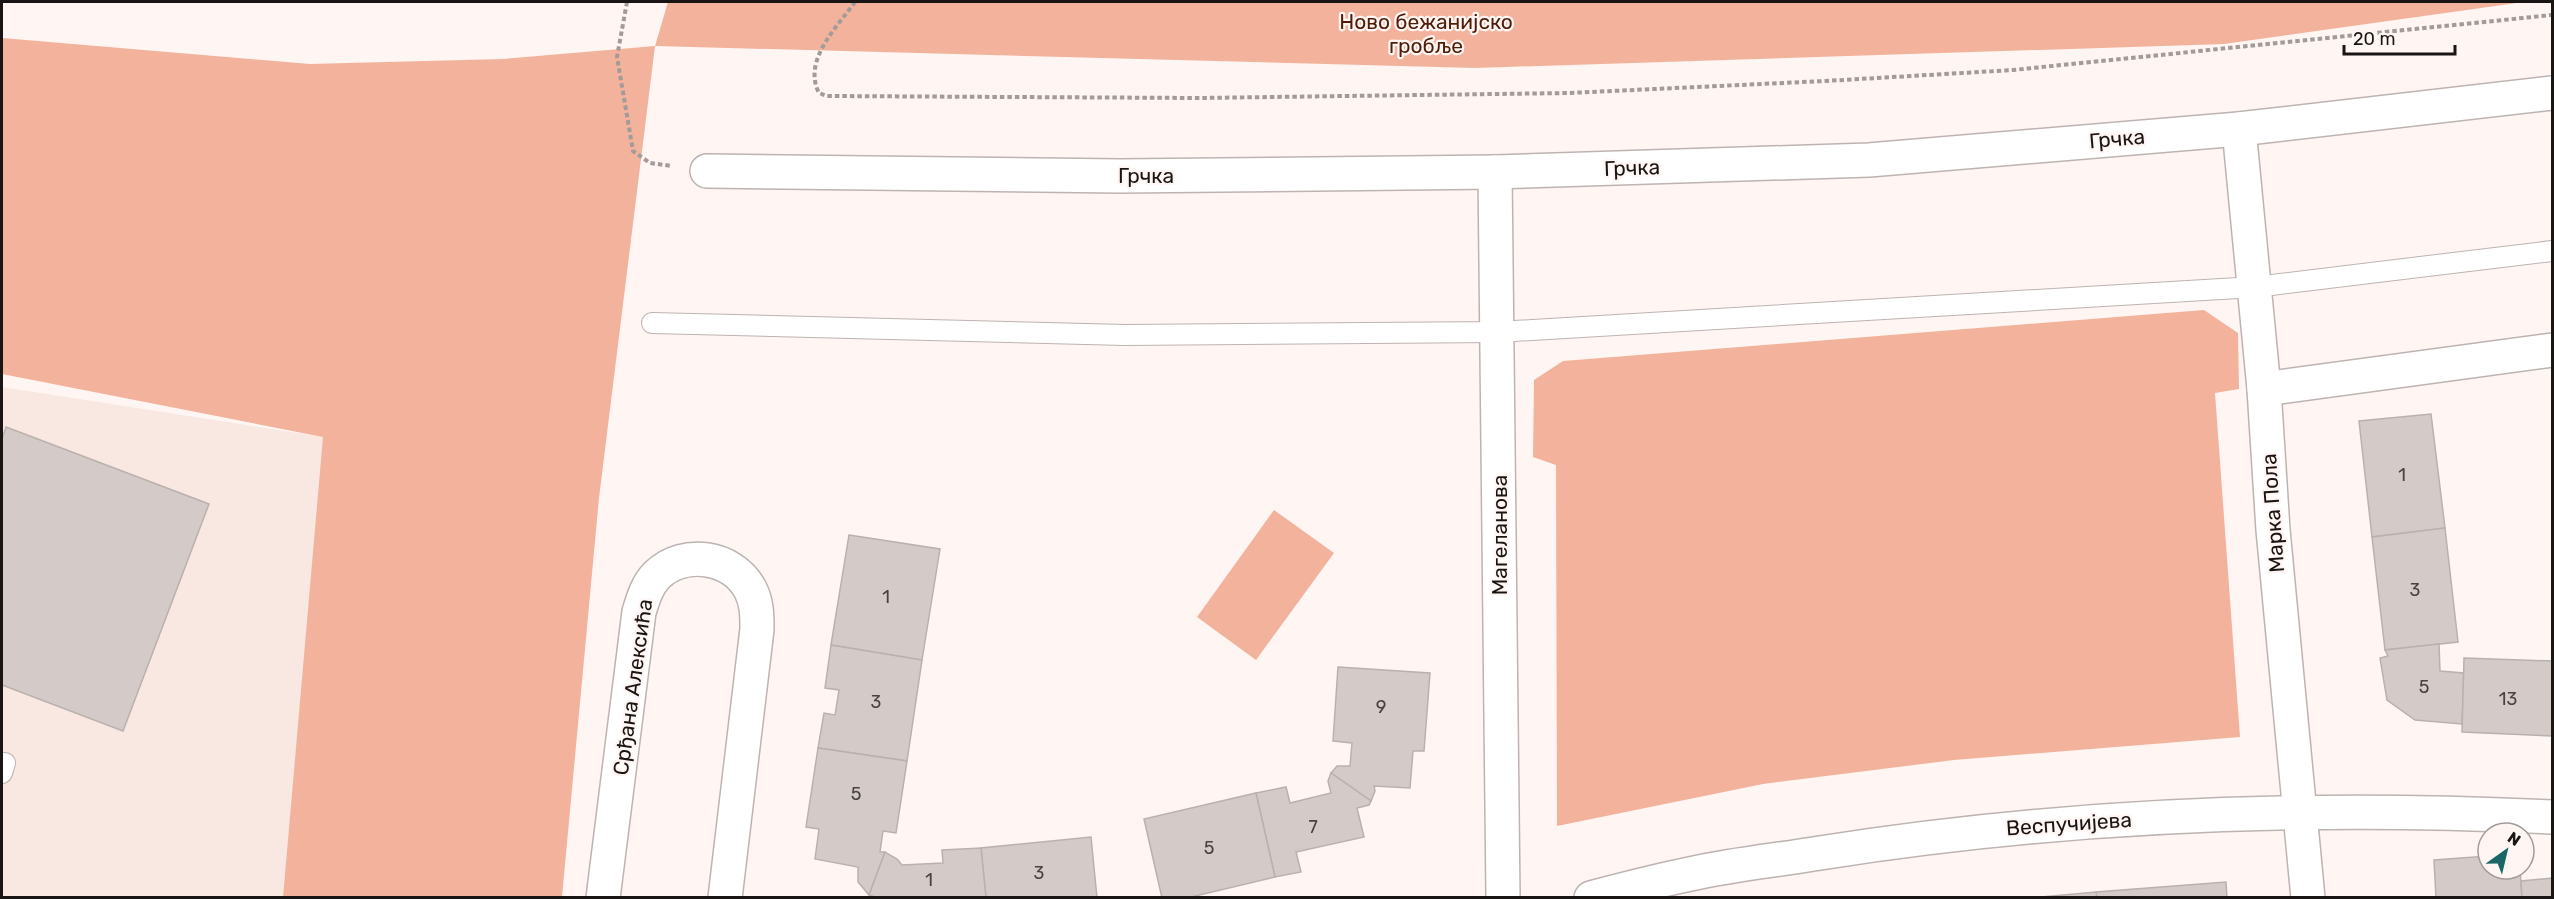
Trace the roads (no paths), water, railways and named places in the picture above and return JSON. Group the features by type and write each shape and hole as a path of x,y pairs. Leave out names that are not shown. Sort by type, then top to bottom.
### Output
{"street":[{"name":"Грчка","path":"707,171 1121,177 1495,172 1869,160 2239,129 2553,93"},
{"name":"Марка Пола","path":"2239,129 2264,389 2273,530 2308,897"},
{"name":"Магеланова","path":"1495,172 1503,897"},
{"path":"2264,389 2553,351"},
{"name":"Срђана Алексића","path":"603,897 639,612 645,592 658,575 675,563 696,558 717,562 736,572 750,588 758,608 725,897"},
{"name":"Веспучијева","path":"1590,897 1696,873 1881,843 1986,830 2113,821 2300,813 2465,812 2553,817"}],"lane":[{"path":"652,323 1125,335 1498,332 2255,287 2553,251"}],"park label":[{"name":"Ново бежанијско гробље","path":"1426,34"}]}
